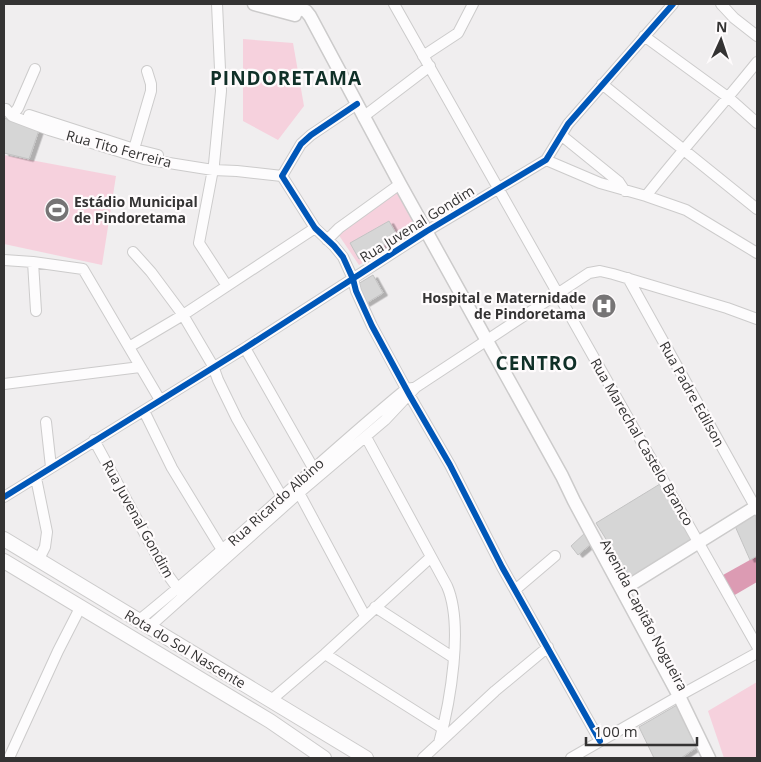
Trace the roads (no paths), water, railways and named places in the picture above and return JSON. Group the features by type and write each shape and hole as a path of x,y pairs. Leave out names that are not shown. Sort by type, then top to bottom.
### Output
{"highway":[{"name":"Rota do Sol Nascente","path":"4,539 366,758"},
{"name":"Rota do Sol Nascente","path":"4,561 270,722 324,758"}],"main road":[{"path":"254,4 307,11"},
{"path":"285,4 307,11"},
{"name":"Avenida Capitão Nogueira","path":"307,11 400,184 562,476 574,502 625,588 718,758"},
{"path":"625,588 757,508"},
{"name":"Avenida Capitão Nogueira","path":"682,694 709,758"}],"street":[{"path":"217,4 222,92 214,167 199,243 227,286"},
{"name":"Rua Marechal Castelo Branco","path":"394,4 757,646"},
{"path":"423,56 458,33 473,4"},
{"name":"Rua Juvenal Gondim","path":"4,497 213,366 245,348 427,231 546,160 561,134 602,84 673,4"},
{"path":"721,4 734,18 757,36"},
{"path":"644,36 728,98 757,124"},
{"path":"646,196 683,148 757,62"},
{"path":"364,117 430,66"},
{"path":"9,111 35,69"},
{"path":"134,149 151,91 150,77 147,71"},
{"path":"602,84 757,208"},
{"path":"357,104 301,144 282,176 315,228 343,257 353,279 356,292 411,391 515,590 600,742"},
{"name":"Rua Tito Ferreira","path":"9,111 85,141 144,159 214,167"},
{"name":"Rua Tito Ferreira","path":"9,111 134,149 214,167 282,176"},
{"path":"561,134 619,182 625,191"},
{"path":"546,160 600,183 686,210 757,253"},
{"path":"327,240 340,228 400,184"},
{"path":"129,347 183,315 315,228"},
{"path":"133,252 151,272 183,315 213,366 237,419 282,497"},
{"path":"4,260 83,268 160,400"},
{"path":"33,262 36,311"},
{"name":"Rua Ricardo Albino","path":"143,624 181,593 297,489 411,391 593,271 600,270 628,278"},
{"path":"628,278 757,319"},
{"name":"Rua Padre Edilson","path":"628,278 757,508"},
{"path":"245,348 316,473"},
{"path":"4,384 140,367"},
{"name":"Rua Ricardo Albino","path":"316,473 366,437 411,391"},
{"path":"144,411 172,468 222,550"},
{"path":"46,422 51,467"},
{"path":"366,437 447,586 454,603 454,658 450,692 438,743"},
{"name":"Rua Juvenal Gondim","path":"94,440 165,572 181,593"},
{"path":"36,478 47,532 45,547 38,561"},
{"path":"297,489 364,616"},
{"name":"Rua Ricardo Albino","path":"181,593 222,550 258,524 282,497 297,489"},
{"path":"270,701 325,654 431,556"},
{"path":"515,590 554,556"},
{"path":"375,607 454,658"},
{"path":"9,758 80,608"},
{"path":"423,758 494,691 548,647"},
{"path":"571,758 757,653"},
{"path":"325,654 442,728"}],"place":[{"name":"Estádio Municipal de Pindoretama","path":"57,210"},
{"name":"Hospital e Maternidade de Pindoretama","path":"604,306"}],"district":[{"name":"PINDORETAMA","path":"286,78"},
{"name":"CENTRO","path":"537,363"}]}
